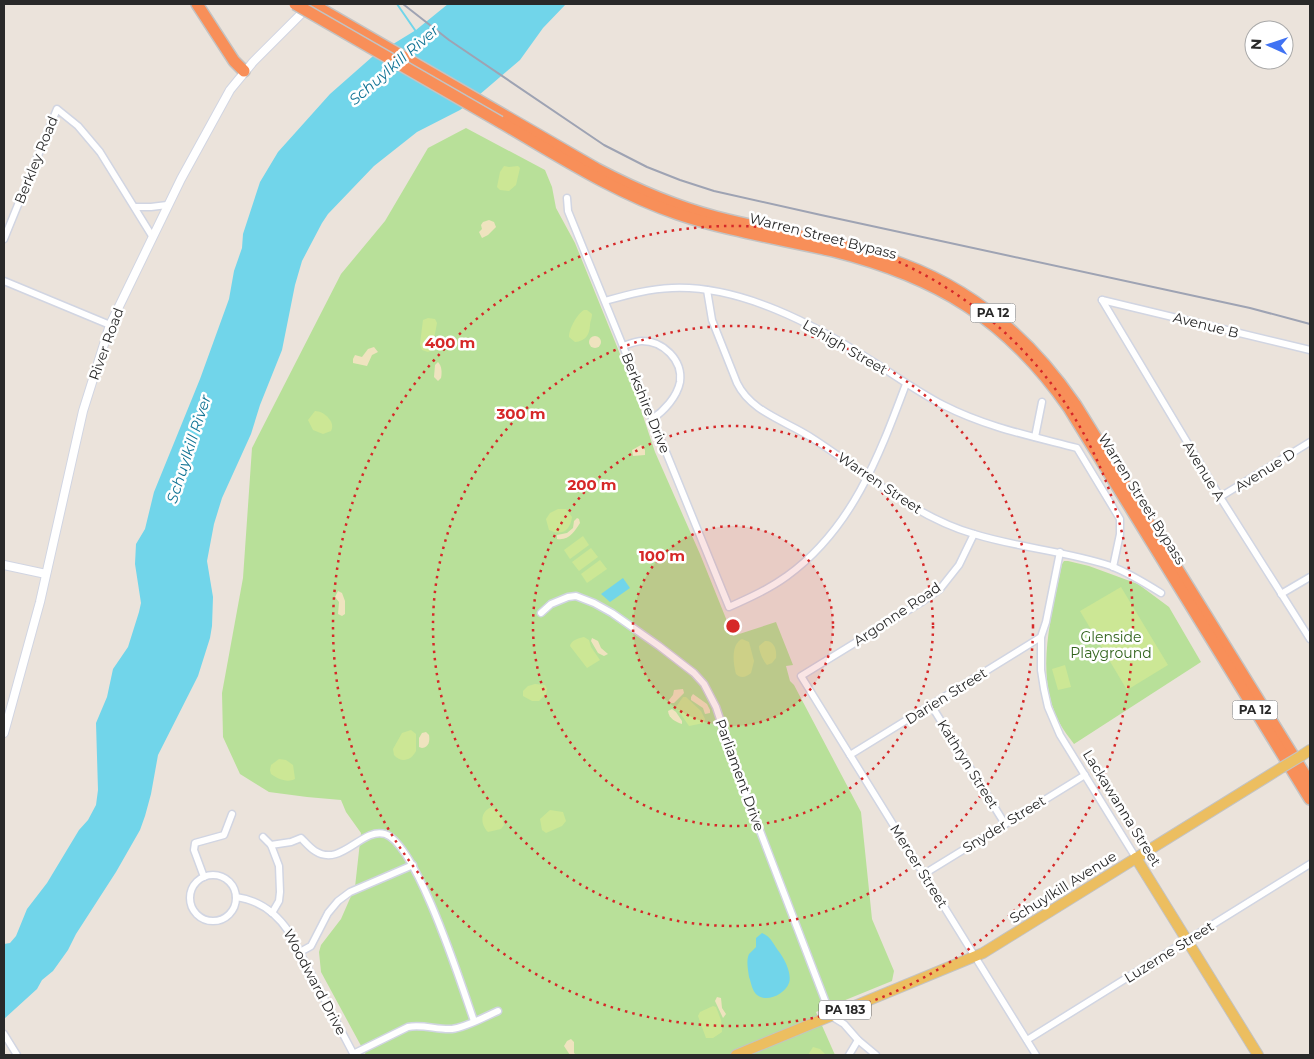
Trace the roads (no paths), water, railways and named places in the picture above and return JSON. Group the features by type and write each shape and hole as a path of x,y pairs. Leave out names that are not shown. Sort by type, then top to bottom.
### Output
{"highway":[{"path":"197,4 234,61 244,71"},
{"path":"203,4 239,58 244,71"},
{"name":"Warren Street Bypass","path":"295,4 503,119 651,195 714,217 833,243 903,264 937,278 989,310 1043,361 1075,404 1310,783"},
{"name":"Warren Street Bypass","path":"311,4 609,184 661,208 712,224 831,251 888,267 922,280 949,294 975,310 998,328 1037,366 1069,408 1310,798"}],"main road":[{"name":"Schuylkill Avenue","path":"831,1016 975,956 1310,750"},
{"name":"Lackawanna Street","path":"1136,858 1258,1055"},
{"name":"PA 183","path":"736,1055 831,1016"}],"street":[{"name":"River Road","path":"4,729 40,602 83,411 110,324 167,205 222,103 244,71 311,4"},
{"name":"Berkley Road","path":"4,238 56,109 78,126 100,152 135,207"},
{"name":"Berkshire Drive","path":"567,198 568,210 729,607 772,586 808,559 841,522 869,478"},
{"path":"135,207 151,208 167,205"},
{"path":"135,207 152,236"},
{"path":"4,281 110,324"},
{"name":"Lehigh Street","path":"605,302 638,292 660,288 707,290 745,298 800,321 846,345 906,384 973,419 1077,448 1120,519 1120,534 1113,567"},
{"name":"Warren Street","path":"707,290 712,320 740,389 756,407 810,436 907,504 939,520 974,534 1060,552 1113,567 1130,574 1161,593"},
{"name":"Avenue B","path":"1102,300 1310,350"},
{"name":"Avenue A","path":"1102,300 1220,497 1310,639"},
{"path":"623,346 641,341 654,343 666,349 676,360 680,380 677,392 663,412 652,419"},
{"path":"869,478 906,384"},
{"path":"1035,437 1042,402"},
{"name":"Avenue D","path":"1220,497 1310,442"},
{"name":"Argonne Road","path":"801,676 912,608 940,588 959,565 974,534"},
{"name":"Lackawanna Street","path":"1060,552 1046,622 1041,637 1042,670 1048,707 1060,735 1136,858"},
{"path":"4,565 46,574"},
{"path":"1281,594 1310,577"},
{"name":"Parliament Drive","path":"541,613 550,604 568,597 576,596 594,603 612,613 659,646 694,673 704,684 716,708 739,776 831,1016"},
{"name":"Darien Street","path":"850,755 1041,637"},
{"name":"Mercer Street","path":"801,676 1036,1055"},
{"name":"Kathryn Street","path":"931,705 1005,824"},
{"name":"Snyder Street","path":"924,874 1085,775"},
{"path":"204,877 194,850 195,843 224,835 232,814"},
{"path":"271,845 291,842 301,838 313,851 323,855 341,852 377,833 383,833 395,841 413,865 442,933 474,1021"},
{"path":"263,837 271,845 279,866 279,901 272,912"},
{"name":"Luzerne Street","path":"1027,1040 1310,864"},
{"path":"300,952 311,946 328,913 338,901 350,892 413,865"},
{"path":"212,875 221,876 229,881 234,888 236,897 235,906 230,914 223,919 214,921 205,920 198,915 192,908 190,899 192,890 197,882 204,877 212,875"},
{"name":"Woodward Drive","path":"236,897 248,898 282,920 353,1055"},
{"path":"353,1055 408,1027 455,1028 498,1011"},
{"path":"831,1016 844,1024 858,1040 876,1055"},
{"path":"4,1034 17,1055"},
{"path":"849,1055 858,1040"}],"water":[{"name":"Schuylkill River","path":"448,4 566,4 543,28 520,60 460,110 417,132 374,166 328,214 322,223 302,261 295,285 282,350 260,405 251,434 222,498 214,524 207,561 213,597 210,638 198,676 158,755 151,794 140,830 68,950 53,971 42,980 37,989 4,1019 4,944 10,943 16,936 27,909 47,883 96,805 98,790 96,723 107,697 113,669 128,647 141,603 135,564 136,544 145,529 154,492 200,379 229,299 234,271 242,248 243,234 260,182 278,152 330,94 372,57 416,30"},
{"path":"623,578 630,588 610,602 601,594"},
{"path":"762,933 771,939 788,967 790,976 789,983 784,991 770,998 761,997 755,993 748,971 747,962 749,954 756,947 756,938"}],"waterway":[{"name":"Schuylkill River","path":"397,4 417,33"}],"railway":[{"path":"403,4 449,40 604,145 647,167 680,180 714,191 1250,308 1310,324"}],"park label":[{"name":"Glenside Playground","path":"1111,646"}]}
